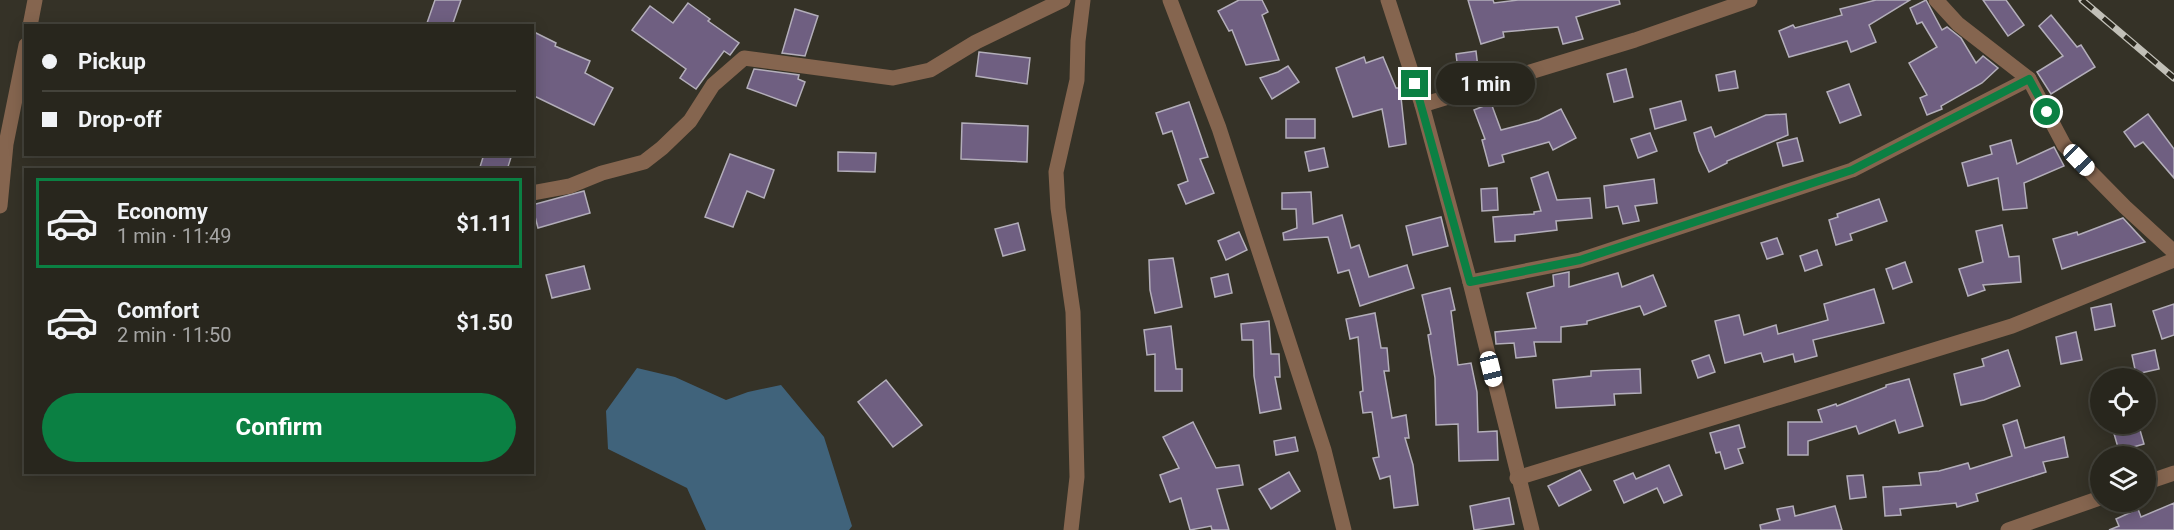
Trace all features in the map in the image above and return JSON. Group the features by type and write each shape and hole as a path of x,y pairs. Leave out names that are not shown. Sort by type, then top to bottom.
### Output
{"street":[{"path":"30,24 35,0"},
{"path":"534,193 570,186 602,173 644,162 690,121 713,85 744,58 893,78 930,70 976,42 1063,0"},
{"path":"1071,530 1077,477 1073,312 1058,208 1056,172 1077,80 1078,41 1083,0"},
{"path":"1170,0 1219,128 1324,450 1344,530"},
{"path":"1388,0 1422,105 1470,282 1517,478 1532,530"},
{"path":"1422,105 1635,40 1750,0"},
{"path":"1936,0 1958,24 2029,79 2064,145 2125,207 2174,252"},
{"path":"0,206 3,144 24,54"},
{"path":"1470,282 1580,260 1852,170 2029,79"},
{"path":"1517,478 2012,326 2174,260"},
{"path":"2156,479 2174,473"},
{"path":"2008,530 2090,501"}],"water":[{"path":"637,368 675,377 726,400 748,392 781,385 824,437 852,526 849,530 706,530 687,488 608,449 606,411"}],"building":[{"path":"435,0 461,0 453,24 427,24"},
{"path":"1239,0 1262,0 1268,12 1262,15 1279,60 1246,65 1232,30 1229,31 1218,11"},
{"path":"1468,0 1493,0 1494,3 1518,0 1619,0 1620,4 1576,17 1583,39 1563,44 1558,27 1503,32 1504,37 1481,44"},
{"path":"1876,0 1910,0 1869,25 1876,42 1851,52 1847,41 1789,57 1779,31 1793,25 1795,28 1842,15 1840,9"},
{"path":"1926,0 1942,30 1947,27 1961,38 1976,63 1983,56 1998,68 1982,83 1941,106 1942,109 1927,115 1920,98 1927,95 1909,63 1937,47 1922,22 1917,24 1910,8"},
{"path":"1983,0 2006,0 2024,25 2008,36"},
{"path":"688,3 710,19 708,21 739,43 730,55 724,51 696,89 680,78 686,69 632,30 650,6 673,23"},
{"path":"795,9 818,16 805,56 782,53"},
{"path":"2051,15 2077,47 2081,45 2095,67 2051,94 2037,72 2063,56 2039,26"},
{"path":"534,32 556,43 555,46 590,61 585,73 613,88 594,125 534,96"},
{"path":"1476,51 1478,68 1458,70 1456,54"},
{"path":"979,52 1030,58 1027,84 976,76"},
{"path":"1364,57 1366,63 1383,57 1396,88 1400,88 1406,144 1389,147 1382,109 1353,117 1336,68"},
{"path":"1288,66 1299,82 1272,99 1260,78"},
{"path":"754,69 799,75 798,79 805,82 796,106 747,88"},
{"path":"1626,69 1633,97 1614,102 1607,74"},
{"path":"1735,71 1738,88 1719,91 1716,75"},
{"path":"1849,84 1861,115 1840,123 1827,92"},
{"path":"1681,101 1686,120 1655,129 1650,109"},
{"path":"1189,102 1208,157 1200,159 1214,193 1186,204 1178,185 1188,181 1172,131 1163,134 1156,113"},
{"path":"1491,103 1501,130 1539,120 1561,109 1576,138 1553,150 1549,142 1502,155 1504,162 1489,166 1482,140 1485,139 1474,110"},
{"path":"1786,114 1788,135 1727,161 1709,172 1694,133 1711,127 1715,137 1766,115"},
{"path":"2148,114 2174,149 2174,178 2143,142 2135,147 2124,132"},
{"path":"1286,119 1315,119 1315,138 1286,138"},
{"path":"962,123 1028,126 1027,162 961,159"},
{"path":"1650,133 1657,151 1638,158 1631,139"},
{"path":"1797,138 1803,161 1783,166 1777,143"},
{"path":"2011,140 2017,164 2054,147 2064,166 2024,183 2027,208 2003,210 1998,178 1968,186 1962,163 1992,154 1990,146"},
{"path":"1324,148 1328,167 1309,171 1305,152"},
{"path":"838,152 876,153 875,172 838,171"},
{"path":"730,154 774,170 764,198 747,191 733,227 705,217"},
{"path":"483,156 511,156 508,168 480,167"},
{"path":"1548,172 1557,200 1590,198 1592,218 1556,221 1557,230 1515,235 1515,241 1495,242 1493,217 1534,214 1534,212 1541,211 1531,178"},
{"path":"1654,179 1657,203 1635,206 1639,221 1623,224 1618,206 1606,208 1604,186"},
{"path":"1497,188 1498,210 1482,211 1481,189"},
{"path":"584,191 590,213 538,228 534,204"},
{"path":"1311,192 1313,224 1342,215 1351,248 1359,245 1369,277 1407,265 1414,288 1360,306 1349,270 1338,273 1328,237 1284,240 1283,233 1297,228 1296,209 1282,209 1282,193"},
{"path":"1879,199 1887,221 1850,234 1852,240 1836,245 1829,220 1838,217 1837,214"},
{"path":"1441,217 1448,246 1413,255 1406,226"},
{"path":"2123,218 2145,242 2062,269 2053,239 2077,232 2078,235"},
{"path":"1018,223 1025,250 1003,256 995,229"},
{"path":"2002,225 2009,257 2019,256 2021,282 1983,285 1985,290 1968,296 1959,269 1983,262 1976,231"},
{"path":"1239,232 1247,250 1226,260 1218,241"},
{"path":"1777,238 1783,254 1767,259 1761,243"},
{"path":"1817,250 1822,265 1805,271 1800,256"},
{"path":"1173,258 1182,307 1155,313 1150,290 1149,260"},
{"path":"1905,262 1912,282 1893,289 1886,269"},
{"path":"584,266 590,289 552,298 546,275"},
{"path":"1569,272 1569,287 1618,273 1622,287 1653,275 1666,306 1644,315 1640,306 1587,321 1587,324 1561,327 1561,342 1534,342 1536,356 1516,358 1514,343 1496,344 1495,332 1536,328 1527,293 1554,286 1553,275"},
{"path":"1228,274 1232,293 1215,297 1211,278"},
{"path":"1450,288 1455,310 1451,311 1458,365 1471,363 1477,392 1478,432 1497,431 1498,460 1459,461 1458,424 1436,425 1435,378 1428,335 1431,334 1422,295"},
{"path":"1874,289 1884,323 1813,340 1817,356 1795,362 1793,354 1764,362 1761,353 1725,363 1715,321 1739,315 1744,335 1776,325 1778,334 1828,320 1824,304"},
{"path":"2111,304 2115,326 2095,330 2091,308"},
{"path":"2174,304 2174,335 2162,339 2153,311"},
{"path":"1375,313 1381,348 1387,348 1389,371 1384,371 1392,418 1406,415 1409,438 1405,438 1413,465 1418,505 1394,508 1390,476 1380,479 1373,458 1379,457 1372,412 1363,413 1358,337 1350,339 1346,319"},
{"path":"1269,321 1271,354 1279,354 1280,377 1275,377 1281,409 1260,413 1254,376 1253,340 1242,340 1241,324"},
{"path":"1171,326 1176,369 1182,369 1182,391 1155,391 1155,354 1147,355 1144,330"},
{"path":"2076,332 2082,360 2061,364 2056,337"},
{"path":"2008,350 2020,386 1984,400 1961,405 1954,374 1984,366 1982,359"},
{"path":"2155,350 2159,369 2135,368 2132,355"},
{"path":"1709,355 1715,372 1698,378 1692,361"},
{"path":"1640,369 1641,393 1614,394 1615,405 1556,408 1553,380 1591,376 1591,371"},
{"path":"1909,379 1923,426 1899,433 1895,420 1859,434 1856,426 1808,441 1808,455 1788,455 1788,422 1822,422 1818,410 1836,404 1837,406 1886,387 1886,385"},
{"path":"886,380 922,425 893,447 858,402"},
{"path":"2017,420 2025,448 2064,437 2068,457 2043,462 2046,472 1976,494 1978,501 1957,507 1956,503 1900,509 1901,515 1885,516 1883,487 1921,485 1919,473 1939,471 1968,463 1970,469 2012,456 2003,425"},
{"path":"1193,422 1216,468 1239,465 1243,485 1217,489 1229,530 1212,530 1211,526 1190,530 1181,498 1170,502 1160,475 1179,468 1163,437"},
{"path":"1739,425 1745,447 1738,449 1743,463 1725,469 1720,452 1716,453 1710,433"},
{"path":"2114,434 2141,434 2144,444 2137,446 2118,446"},
{"path":"1295,437 1298,451 1276,455 1274,441"},
{"path":"1669,465 1682,495 1664,503 1657,488 1624,503 1614,481 1633,473 1636,479"},
{"path":"1580,470 1591,490 1559,506 1548,486"},
{"path":"1289,472 1300,491 1271,509 1259,489"},
{"path":"1863,475 1866,497 1850,499 1847,476"},
{"path":"1509,498 1514,524 1474,530 1470,506"},
{"path":"2174,503 2174,530 2109,530 2119,526 2116,519 2131,512 2139,512 2141,517"},
{"path":"1793,506 1795,516 1835,506 1842,530 1761,530 1760,525 1780,520 1777,509"}],"railway":[{"path":"2082,0 2174,78"}],"route":[{"path":"1415,84 1470,282 1580,260 1852,170 2029,79 2047,112"}]}
